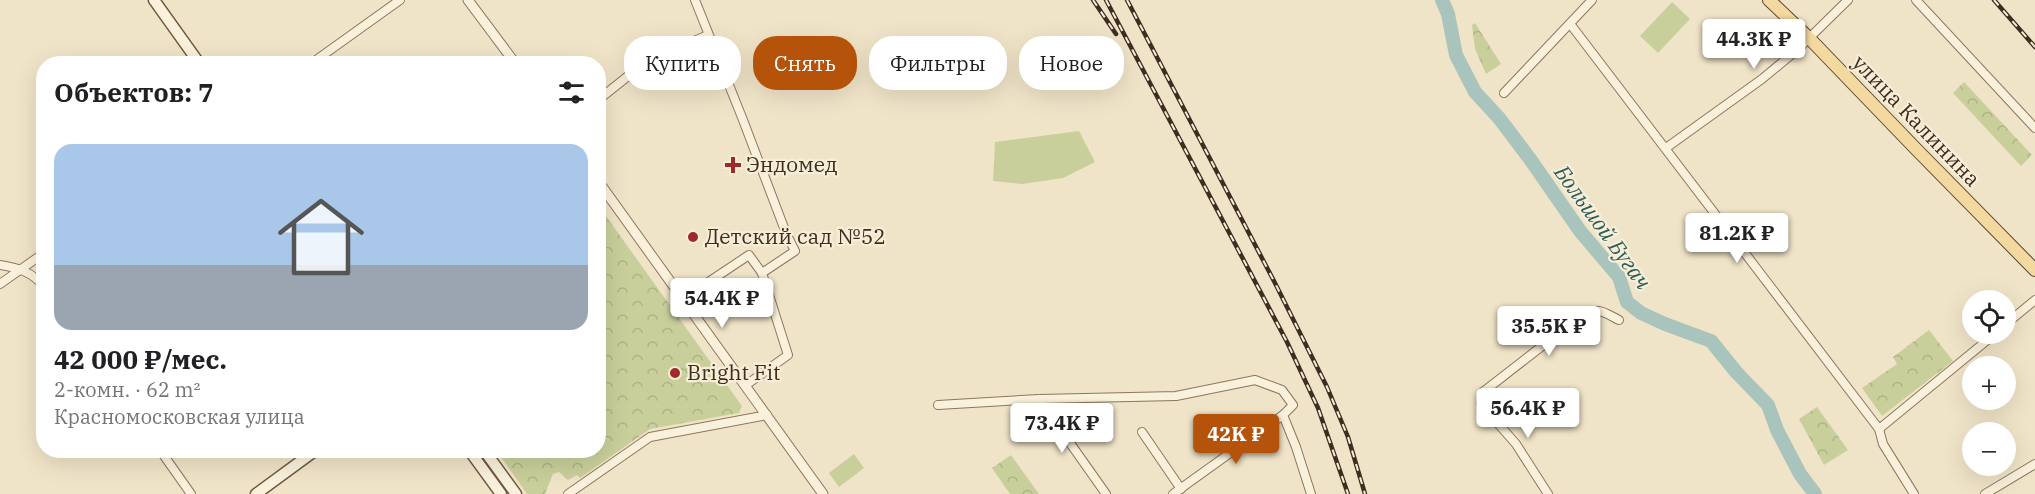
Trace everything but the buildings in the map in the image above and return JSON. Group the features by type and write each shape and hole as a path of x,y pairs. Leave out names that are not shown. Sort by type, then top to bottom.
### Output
{"main road":[{"path":"154,0 194,56"},
{"name":"улица Калинина","path":"1769,0 1809,38 2035,270"},
{"path":"256,494 305,458"},
{"path":"475,458 501,494"},
{"path":"490,458 516,494"}],"street":[{"path":"322,56 400,0"},
{"path":"468,0 510,56"},
{"path":"695,0 786,233 795,250 762,273"},
{"path":"1504,93 1592,0"},
{"path":"1666,148 1762,80 1848,0"},
{"path":"1916,0 2035,129"},
{"path":"1571,24 1879,429 1883,444 1914,494"},
{"path":"606,94 647,62 708,35"},
{"path":"606,192 823,494"},
{"path":"683,299 748,255 762,273 788,355 746,386"},
{"path":"0,284 36,259"},
{"path":"0,265 21,269 36,278"},
{"path":"2016,316 2035,300"},
{"path":"1548,494 1516,444 1481,404 1483,392 1582,315 1592,310 1600,310 1619,320"},
{"path":"1879,429 1983,344"},
{"path":"938,405 1039,399 1176,396 1255,380 1282,390 1293,405 1284,415 1173,494"},
{"path":"1039,399 1106,494"},
{"path":"568,494 650,437 767,415"},
{"path":"1284,415 1311,494"},
{"path":"1142,432 1181,489"},
{"path":"166,458 191,494"},
{"path":"1985,494 2035,464"}],"green space":[{"path":"1672,2 1690,19 1658,53 1640,36"},
{"path":"1475,23 1501,64 1486,74 1475,49 1472,25"},
{"path":"1964,82 2032,155 2021,166 1953,93"},
{"path":"1079,131 1095,162 1063,178 1022,184 993,181 995,142"},
{"path":"606,216 742,406 739,413 650,429 580,478 577,475 568,480 559,472 553,474 545,494 527,494 502,458 606,458"},
{"path":"1929,330 1953,361 1882,416 1862,388 1897,364 1893,357"},
{"path":"1817,407 1848,450 1824,465 1799,419"},
{"path":"854,454 864,468 839,487 829,473"},
{"path":"1011,455 1039,494 1010,494 992,468"}],"waterway":[{"name":"Большой Бугач","path":"1442,0 1448,14 1456,55 1475,92 1499,118 1580,231 1619,277 1627,302 1641,313 1711,341 1737,373 1768,405 1777,430 1800,474 1815,494"}],"railway":[{"path":"1093,0 1116,34"},
{"path":"1106,0 1287,342 1318,408 1348,494"},
{"path":"1127,0 1327,387 1348,437 1365,494"},
{"path":"1994,0 2035,47"}],"place":[{"name":"Эндомед","path":"733,165"},
{"name":"Детский сад №52","path":"693,237"},
{"name":"Bright Fit","path":"675,373"}]}
